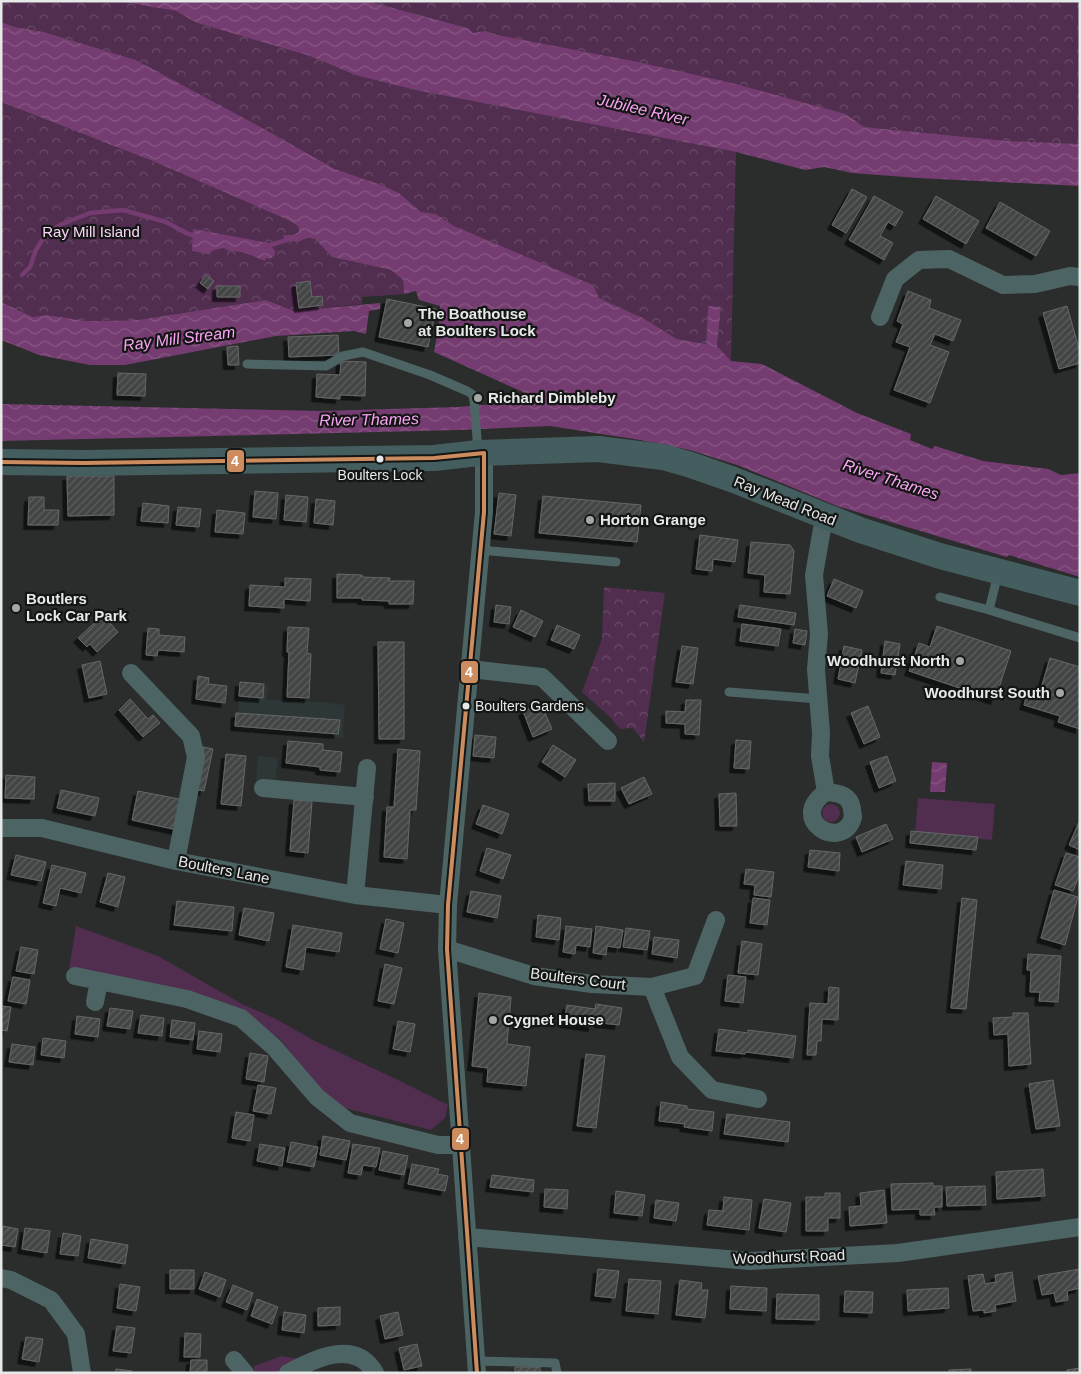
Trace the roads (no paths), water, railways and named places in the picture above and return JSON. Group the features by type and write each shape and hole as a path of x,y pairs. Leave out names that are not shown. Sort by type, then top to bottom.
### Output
{"main road":[{"name":"Ray Mead Road","path":"1,462 83,463 434,458 480,449 598,449 663,457 688,464 734,480 860,530 940,556 1080,593"}],"street":[{"path":"880,317 895,279 920,260 949,259 1003,285 1035,284 1070,276 1080,277"},
{"path":"476,1367 447,949 448,905 484,512 480,449"},
{"path":"824,517 814,575 819,634 816,669 821,733 820,756 826,792"},
{"path":"470,669 542,677 608,741"},
{"path":"131,673 191,736 196,757 176,861"},
{"path":"355,895 367,768"},
{"path":"263,788 365,797"},
{"name":"Boulters Lane","path":"1,828 42,828 176,861 355,895 448,905"},
{"name":"Boulters Court","path":"447,949 534,976 592,984 652,987 695,976 716,920"},
{"path":"75,976 187,999 241,1018 274,1047 317,1097 350,1123 438,1145 461,1145"},
{"path":"95,1002 99,981"},
{"path":"652,987 680,1057 712,1090 758,1099"},
{"name":"Woodhurst Road","path":"467,1237 750,1261 898,1253 1080,1227"},
{"path":"1,1278 11,1280 51,1300 76,1334 82,1373"},
{"path":"288,1373 320,1358 336,1353 360,1358 367,1362 375,1373"}],"lane":[{"path":"247,364 326,366 343,356 363,352 401,367 430,375 467,390 472,394 480,449"},
{"path":"480,550 616,562"},
{"path":"989,610 998,572"},
{"path":"940,597 1080,638"},
{"path":"729,692 818,699"},
{"path":"476,1367 555,1363 557,1373"}],"water":[{"name":"Jubilee River","path":"118,1 367,1 468,28 473,33 485,31 732,83 846,114 864,127 1009,141 1080,144 1080,186 918,178 852,173 824,167 805,170 736,152 415,90 355,75 310,56 197,23 176,11"},
{"name":"River Thames","path":"1,22 15,27 44,32 136,60 335,169 399,193 421,212 436,214 454,226 593,285 599,298 643,318 677,339 706,344 708,306 721,307 717,346 731,361 762,364 857,413 911,434 910,440 932,449 935,446 983,461 1048,469 1061,475 1080,473 1080,577 837,506 740,466 690,450 550,426 460,430 1,441 1,404 321,411 496,404 523,396 524,394 434,352 440,306 419,300 416,291 404,294 403,280 391,270 332,257 315,239 308,238 297,242 284,240 283,235 293,235 299,232 298,226 155,162 1,102"},
{"path":"193,229 269,243 275,251 275,255 270,259 266,258 265,261 224,248 214,250 208,254 192,251"},
{"name":"Ray Mill Stream","path":"266,300 294,311 380,303 380,309 369,311 366,334 354,331 276,336 125,365 90,365 39,355 1,340 1,302 33,317 47,315 86,321 104,321 138,320"},
{"path":"932,762 947,763 945,792 930,792"}],"waterway":[{"path":"22,275 30,267 36,250 46,234 62,224 90,213 123,210 166,222 198,237"},
{"path":"267,246 290,239"}],"place":[{"name":"The Boathouse at Boulters Lock","path":"408,323"},
{"name":"Richard Dimbleby","path":"478,398"},
{"name":"Boulters Lock","path":"380,459"},
{"name":"Horton Grange","path":"590,520"},
{"name":"Boutlers Lock Car Park","path":"16,608"},
{"name":"Woodhurst North","path":"960,661"},
{"name":"Woodhurst South","path":"1060,693"},
{"name":"Boulters Gardens","path":"466,706"},
{"name":"Cygnet House","path":"493,1020"}],"park label":[{"name":"Ray Mill Island","path":"91,232"}]}
